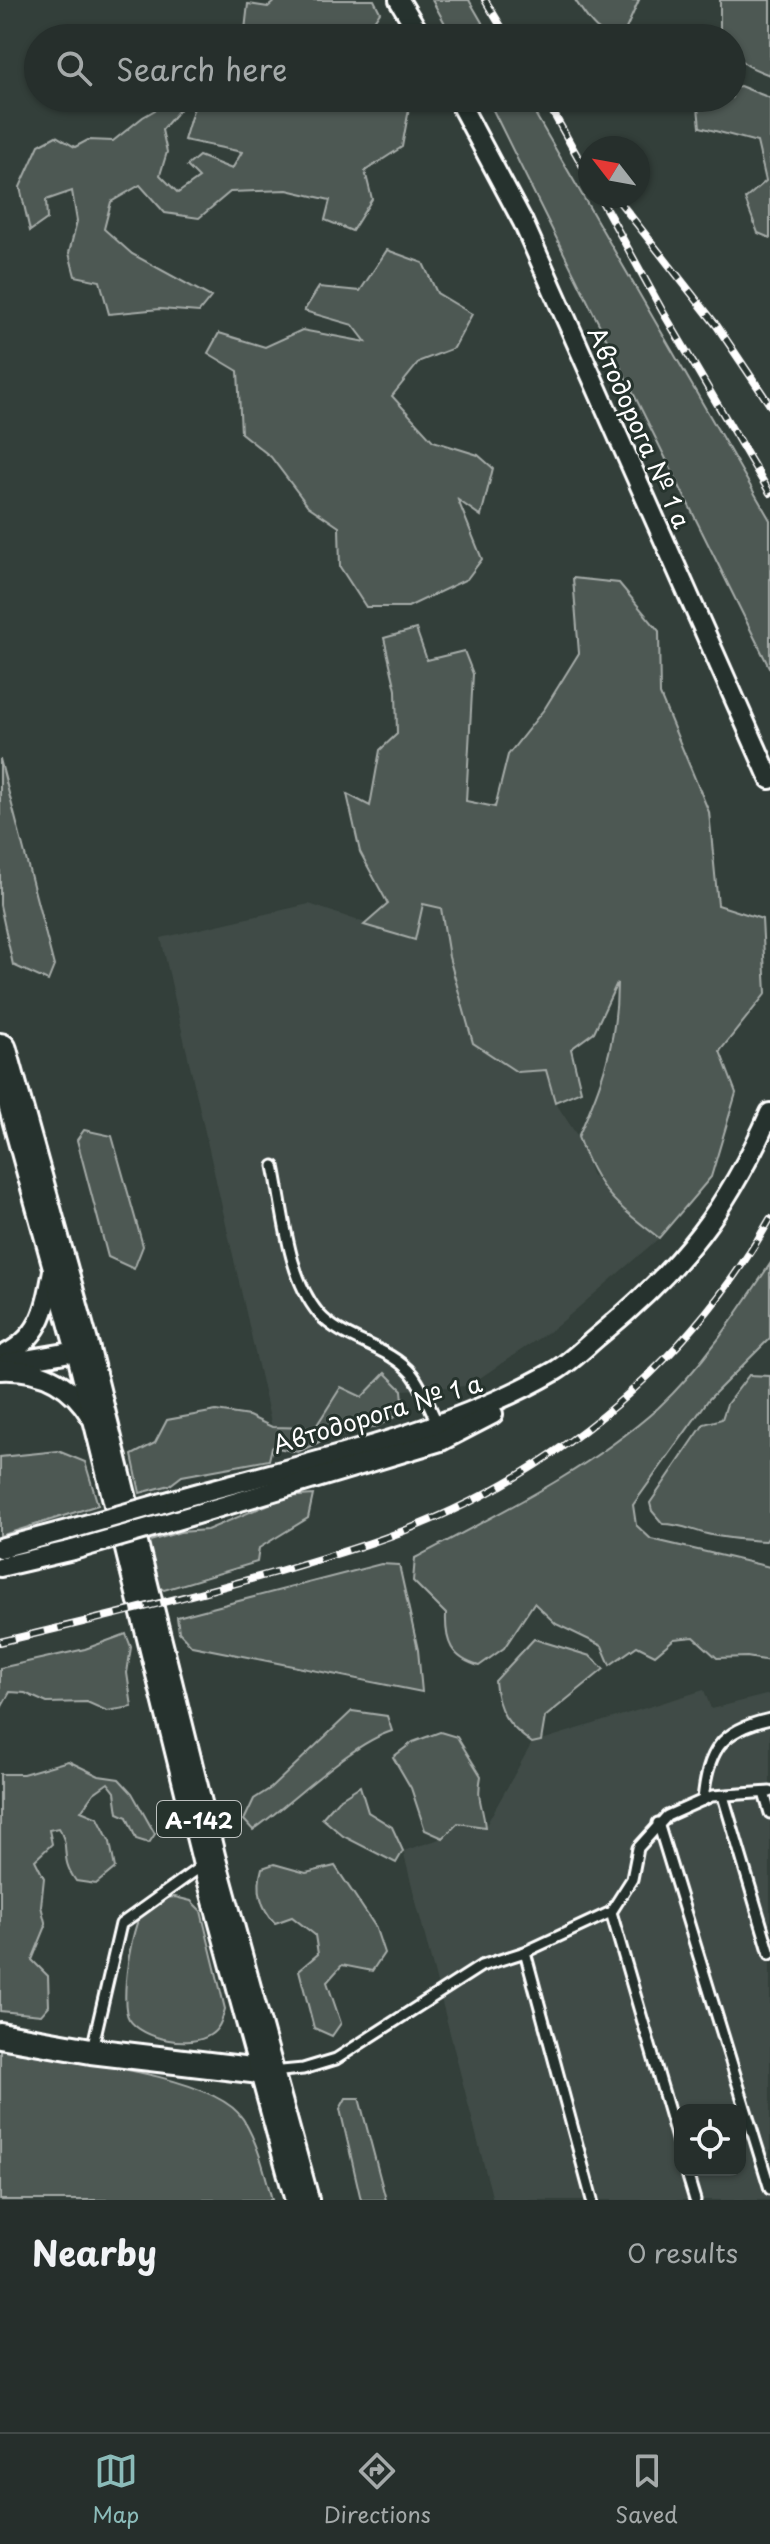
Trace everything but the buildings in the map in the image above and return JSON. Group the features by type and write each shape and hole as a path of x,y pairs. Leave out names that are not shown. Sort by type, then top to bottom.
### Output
{"highway":[{"name":"А-142","path":"0,1050 83,1350 209,1860 302,2200"}],"street":[{"path":"399,0 414,24"},
{"name":"Автодорога № 1 а","path":"464,112 523,222 770,779"},
{"name":"Автодорога № 1 а","path":"0,1548 438,1424 497,1401 559,1369 675,1268 735,1185 770,1113"},
{"path":"0,1357 16,1350 43,1320 56,1254"},
{"path":"0,1367 83,1350"},
{"path":"0,1367 57,1380 78,1396 103,1437"},
{"path":"0,1567 73,1550 441,1441 499,1411 559,1369"},
{"path":"0,2035 91,2051 268,2072"}],"lane":[{"path":"274,1166 298,1279 319,1314 351,1338 387,1354 412,1374 438,1424"},
{"path":"703,1800 713,1754 722,1739 736,1730 770,1719"},
{"path":"268,2072 303,2069 336,2059 481,1966 525,1952 611,1912 632,1879 638,1848 658,1823 703,1800 723,1796 767,1793 770,1813"},
{"path":"723,1796 770,1954"},
{"path":"658,1823 770,2189"},
{"path":"91,2051 121,1924 209,1860"},
{"path":"611,1912 674,2128"},
{"path":"525,1952 592,2200"},
{"path":"688,2176 695,2200"}],"shaded area":[{"path":"276,0 374,0 380,12 375,24 246,24 248,4 268,7"},
{"path":"432,0 469,0 483,24 445,24"},
{"path":"575,0 639,0 628,24 593,24"},
{"path":"720,0 770,0 770,75 746,64 746,24 720,24"},
{"path":"746,88 770,98 770,238 758,233 745,199 766,181 757,142 700,127 698,112 746,112"},
{"path":"152,112 177,112 162,130 167,152 160,175 178,193 199,178 187,166 199,156 232,169 242,152 184,140 192,112 408,112 402,147 365,171 372,199 352,231 325,220 330,200 287,190 230,192 199,218 165,213 140,185 111,202 104,229 132,254 211,297 199,312 160,309 109,314 100,281 75,276 69,253 77,221 72,191 46,200 47,219 30,231 20,187 39,145 56,136 75,147 88,140 113,141"},
{"path":"494,112 534,112 578,188 578,208 590,208 770,520 770,669"},
{"path":"387,250 423,263 437,293 472,314 454,348 420,361 392,396 433,441 478,455 493,468 481,516 458,500 482,559 467,579 408,607 366,607 340,567 339,527 308,506 271,457 241,433 238,371 208,353 219,333 265,347 302,330 366,342 353,325 304,311 319,287 360,291"},
{"path":"573,578 619,583 659,631 660,695 709,812 718,905 762,919 766,993 720,1051 736,1093 711,1177 659,1238 609,1195 592,1170 578,1137 611,1044 617,983 594,1032 571,1049 581,1091 555,1102 546,1070 517,1072 473,1043 449,957 441,908 423,904 415,940 364,925 388,904 360,852 347,794 370,806 380,750 397,734 396,690 384,638 416,629 427,660 464,651 473,674 466,801 495,807 508,755 545,708 579,653"},
{"path":"0,759 54,966 48,981 13,965 0,905"},
{"path":"423,903 441,908 449,957 546,1070 555,1102 578,1137 591,1174 620,1208 659,1238 557,1326 468,1386 402,1390 385,1374 362,1397 341,1388 315,1428 272,1427 161,938 309,904 415,940"},
{"path":"84,1130 112,1136 143,1246 134,1269 108,1257 77,1140"},
{"path":"770,1264 770,1338 709,1399 633,1505 636,1525 651,1539 770,1567 770,1661 747,1657 717,1658 694,1637 674,1639 655,1655 637,1646 610,1665 602,1646 556,1624 534,1603 504,1648 479,1666 462,1658 449,1641 446,1614 413,1581 415,1558 572,1472 658,1408 704,1358"},
{"path":"385,1373 402,1390 404,1412 376,1427 332,1436 298,1452 272,1447 269,1460 182,1476 170,1485 140,1493 132,1455 155,1443 167,1420 216,1411 249,1416 272,1427 315,1428 341,1387 362,1397"},
{"path":"749,1375 770,1376 770,1535 766,1541 736,1539 663,1524 652,1511 650,1503 704,1424 722,1419 727,1404"},
{"path":"58,1451 85,1462 98,1505 0,1536 0,1457"},
{"path":"313,1495 308,1518 259,1548 257,1562 164,1590 147,1580 140,1553 150,1541 180,1532 207,1530 286,1497"},
{"path":"381,1564 399,1565 418,1650 422,1692 192,1646 179,1632 177,1617"},
{"path":"126,1634 131,1647 127,1673 132,1707 107,1711 87,1702 47,1703 25,1693 10,1692 0,1710 0,1668 85,1649"},
{"path":"534,1639 590,1656 604,1669 545,1717 541,1741 532,1743 505,1717 498,1701 495,1681"},
{"path":"704,1690 711,1709 770,1694 770,2200 493,2200 403,1851 443,1838 458,1823 485,1827 532,1743"},
{"path":"352,1711 387,1716 392,1731 358,1748 253,1830 244,1820 254,1799 271,1788"},
{"path":"440,1732 457,1737 481,1776 480,1797 485,1827 458,1823 443,1838 425,1830 411,1788 393,1757 413,1742"},
{"path":"68,1761 99,1776 119,1779 132,1793 155,1834 149,1843 136,1839 127,1817 118,1813 115,1792 108,1783 94,1793 81,1811 98,1818 110,1842 115,1868 96,1884 76,1881 68,1865 62,1835 58,1828 49,1830 52,1844 35,1860 44,1878 41,1906 46,1926 32,1960 48,1976 49,2006 41,2015 0,2011 0,1774 23,1774"},
{"path":"360,1786 368,1812 392,1827 403,1851 396,1863 343,1836 322,1818 338,1800"},
{"path":"274,1864 306,1873 335,1866 375,1926 384,1953 372,1971 342,1965 327,1982 341,2023 332,2036 314,2028 299,1970 318,1954 315,1935 292,1917 275,1923 263,1904 259,1883 262,1868"},
{"path":"175,1897 191,1901 201,1911 225,2009 213,2033 191,2041 167,2040 145,2032 129,2019 126,2011 128,1965 139,1919 154,1902"},
{"path":"0,2049 131,2070 201,2090 226,2103 243,2119 253,2138 272,2200 0,2200"},
{"path":"346,2098 359,2098 386,2200 361,2200 340,2109"}],"railway":[{"path":"485,0 500,24"},
{"path":"553,112 578,157"},
{"path":"606,208 770,493"},
{"path":"624,208 717,326 770,405"},
{"path":"0,1642 208,1591 344,1552 432,1520 501,1485 548,1457 634,1389 709,1309 770,1219"}]}
